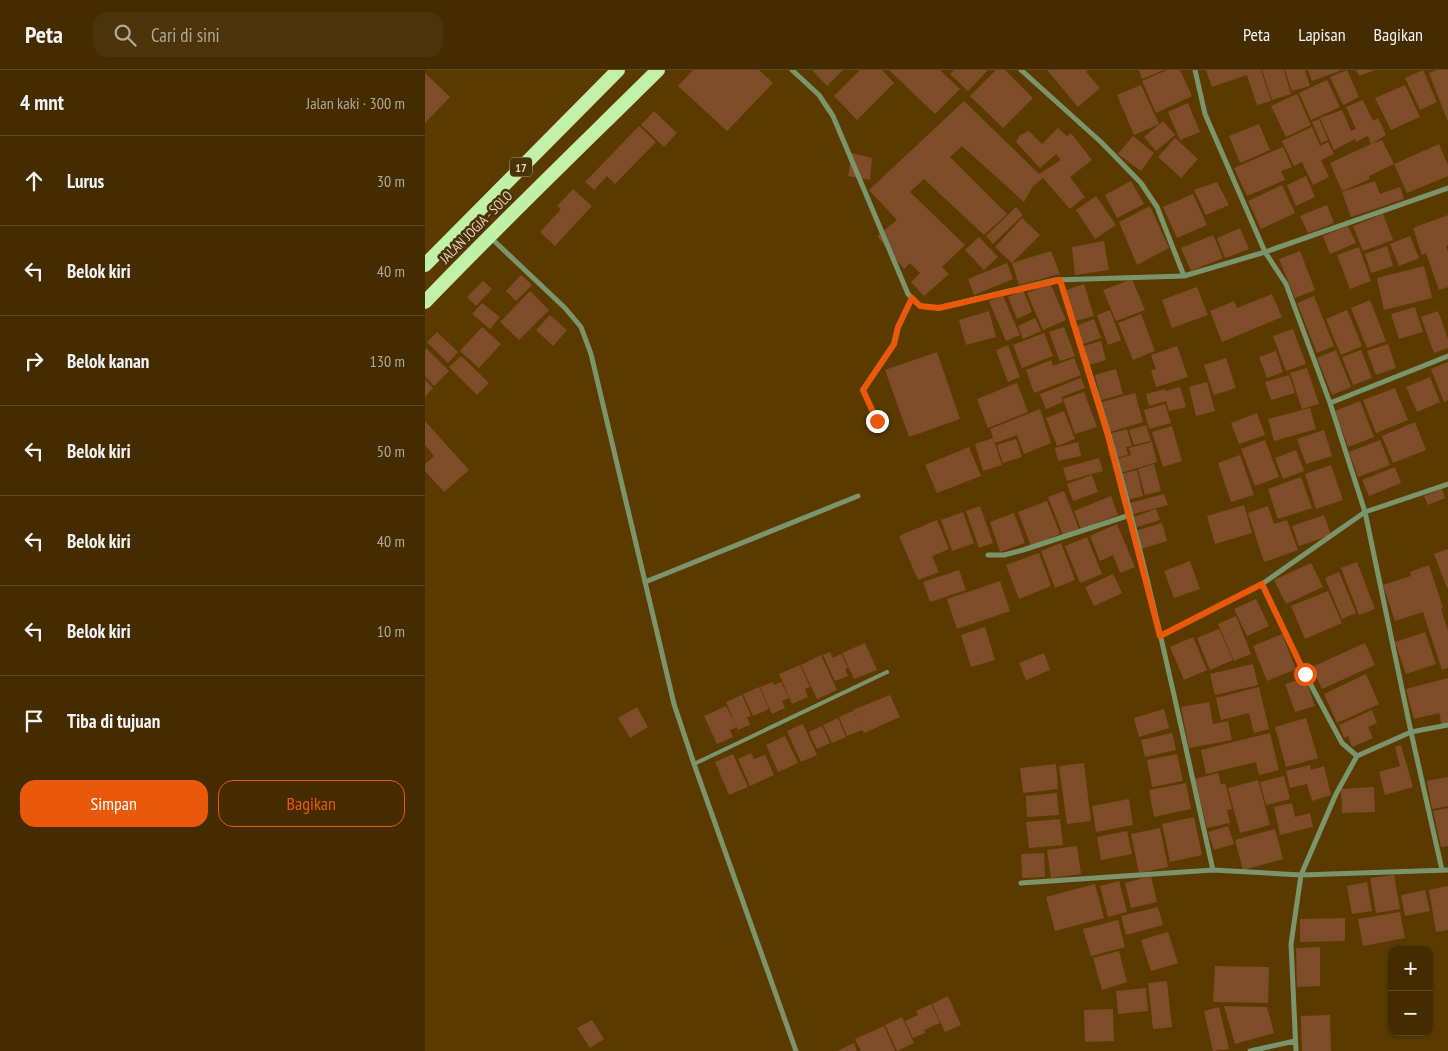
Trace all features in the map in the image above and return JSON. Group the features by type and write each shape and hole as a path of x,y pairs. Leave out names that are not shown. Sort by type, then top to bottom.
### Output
{"highway":[{"name":"JALAN JOGJA - SOLO","path":"425,265 617,70"},
{"name":"JALAN JOGJA - SOLO","path":"425,302 488,236 658,70"}],"street":[{"path":"792,70 819,95 833,116 908,294 920,306 939,308 1060,280 1184,276 1265,252 1448,188"},
{"path":"1021,70 1101,142 1141,183 1157,207 1184,276"},
{"path":"1021,883 1213,870 1301,875 1445,870 1411,732 1365,512 1331,403 1286,284 1265,252 1205,114 1195,70"},
{"path":"488,236 565,308 581,327 591,354 672,694 694,764 796,1051"},
{"path":"1060,280 1107,432 1130,516 1160,636 1213,870"},
{"path":"877,421 863,390 894,344 898,327 912,298"},
{"path":"1331,403 1448,356"},
{"path":"1160,636 1262,584 1365,512 1448,484"},
{"path":"645,582 859,496"},
{"path":"987,555 1004,555 1023,550 1130,516"},
{"path":"1262,584 1305,674 1342,744 1357,756"},
{"path":"1296,1051 1291,944 1301,875 1337,794 1357,756 1411,732 1448,725"},
{"path":"1250,1051 1295,1041"}],"lane":[{"path":"694,764 887,672"}],"building":[{"path":"693,70 759,70 773,83 727,131 678,86"},
{"path":"812,70 843,70 827,86"},
{"path":"860,70 882,70 894,83 857,120 834,96"},
{"path":"889,70 940,70 960,89 935,114"},
{"path":"954,70 988,70 968,91 950,74"},
{"path":"996,70 1005,70 1033,98 1003,128 970,96"},
{"path":"1047,70 1088,70 1086,72 1100,88 1078,107"},
{"path":"1139,70 1164,70 1142,79"},
{"path":"1167,70 1180,70 1192,96 1156,113 1142,81"},
{"path":"1206,70 1261,70 1271,101 1257,105 1247,75 1212,87"},
{"path":"1262,70 1284,70 1291,94 1272,100"},
{"path":"1285,70 1305,70 1310,86 1292,91"},
{"path":"1308,70 1342,70 1312,81"},
{"path":"1347,70 1359,97 1343,105 1330,77"},
{"path":"1356,70 1375,70 1359,76"},
{"path":"1423,70 1437,102 1420,110 1405,78"},
{"path":"1437,70 1448,70 1448,122 1429,73"},
{"path":"425,73 450,97 425,123"},
{"path":"1327,80 1340,107 1311,120 1299,93"},
{"path":"1141,85 1159,124 1134,135 1117,95"},
{"path":"1405,85 1420,117 1391,130 1375,98"},
{"path":"1297,94 1311,125 1286,137 1271,106"},
{"path":"1363,100 1373,121 1378,118 1386,135 1371,144 1368,136 1356,142 1355,139 1334,150 1320,118 1342,110 1351,131 1356,129 1346,107"},
{"path":"964,101 1039,174 1061,160 1056,154 1040,168 1016,142 1020,135 1029,131 1042,144 1058,128 1067,136 1071,133 1092,160 1070,177 1085,197 1070,209 1043,178 1033,186 1024,202 962,146 950,157 1007,214 984,235 924,179 910,192 965,245 942,267 949,274 924,296 911,282 920,273 910,263 904,269 877,236 897,220 869,190"},
{"path":"1188,103 1200,132 1180,140 1168,112"},
{"path":"654,111 677,133 664,147 641,125"},
{"path":"1319,119 1328,140 1321,143 1312,122"},
{"path":"1163,121 1175,135 1156,151 1144,137"},
{"path":"1259,124 1270,150 1240,163 1229,136"},
{"path":"639,126 656,142 615,184 607,176 594,190 585,182"},
{"path":"1312,127 1320,146 1328,142 1334,154 1321,160 1329,177 1313,185 1302,162 1294,166 1282,141"},
{"path":"1133,136 1154,153 1141,171 1118,154"},
{"path":"1175,138 1198,159 1181,178 1158,157"},
{"path":"1382,140 1394,164 1369,176 1364,165 1370,179 1342,191 1330,163"},
{"path":"1439,144 1448,165 1448,176 1407,193 1394,164"},
{"path":"1283,147 1292,167 1281,171 1285,180 1247,196 1234,168"},
{"path":"852,153 872,158 870,180 848,176"},
{"path":"1306,176 1315,197 1296,206 1287,185"},
{"path":"1131,181 1144,204 1117,218 1105,195"},
{"path":"1375,181 1380,194 1400,187 1404,199 1351,217 1342,192"},
{"path":"1217,182 1229,205 1206,215 1194,190"},
{"path":"1282,185 1295,213 1261,229 1248,201"},
{"path":"573,189 592,206 555,246 540,232 561,209 557,206"},
{"path":"1193,194 1207,225 1177,238 1163,207"},
{"path":"1096,196 1116,225 1095,239 1076,210"},
{"path":"1327,205 1334,223 1308,233 1300,216"},
{"path":"1150,206 1169,248 1137,265 1119,222"},
{"path":"1016,207 1023,215 993,244 986,236"},
{"path":"1383,214 1393,240 1363,251 1353,226"},
{"path":"1448,215 1448,245 1446,246 1448,251 1448,287 1439,290 1426,253 1422,255 1413,228"},
{"path":"1022,218 1040,235 1012,263 995,247"},
{"path":"1348,226 1356,243 1330,254 1323,236"},
{"path":"1240,228 1249,249 1225,258 1217,238"},
{"path":"1213,235 1223,258 1191,271 1181,248"},
{"path":"1410,236 1419,258 1399,266 1390,244"},
{"path":"979,237 998,257 984,270 965,250"},
{"path":"1104,241 1109,270 1075,275 1072,247"},
{"path":"1387,246 1393,266 1371,273 1365,254"},
{"path":"1359,247 1371,281 1350,289 1337,255"},
{"path":"1051,251 1060,274 1019,285 1012,263"},
{"path":"1300,251 1315,290 1295,298 1279,259"},
{"path":"1007,263 1013,279 974,295 968,279"},
{"path":"1424,266 1432,298 1384,310 1377,278"},
{"path":"521,275 532,285 516,301 506,291"},
{"path":"1132,279 1145,310 1116,321 1103,290"},
{"path":"483,281 492,289 476,306 467,297"},
{"path":"1050,283 1066,320 1043,330 1027,293"},
{"path":"1084,284 1094,316 1075,321 1066,290"},
{"path":"1197,287 1208,315 1172,328 1162,300"},
{"path":"1023,290 1032,312 1017,319 1008,297"},
{"path":"530,291 549,310 519,340 500,322"},
{"path":"1272,294 1282,317 1222,342 1210,311 1234,301 1237,308"},
{"path":"1003,296 1020,335 1006,341 989,301"},
{"path":"1314,296 1334,346 1317,353 1297,303"},
{"path":"1370,300 1386,341 1367,348 1351,308"},
{"path":"482,303 500,317 490,329 472,314"},
{"path":"1415,307 1423,332 1399,339 1391,314"},
{"path":"1110,310 1121,340 1108,345 1097,315"},
{"path":"1347,310 1362,346 1341,355 1326,319"},
{"path":"989,311 996,337 966,345 959,320"},
{"path":"1438,311 1448,339 1448,348 1434,353 1421,317"},
{"path":"1141,314 1155,351 1133,360 1118,323"},
{"path":"550,315 567,330 553,346 536,330"},
{"path":"1035,318 1041,331 1023,339 1018,326"},
{"path":"1094,319 1101,338 1083,344 1076,326"},
{"path":"482,327 501,344 479,368 460,351"},
{"path":"1064,327 1075,356 1060,361 1049,332"},
{"path":"1293,329 1306,364 1286,371 1273,336"},
{"path":"437,332 458,352 448,363 427,342"},
{"path":"1044,333 1053,356 1022,368 1013,345"},
{"path":"1101,341 1106,360 1089,365 1084,346"},
{"path":"1388,344 1396,368 1376,375 1367,351"},
{"path":"1008,345 1020,377 1008,382 996,350"},
{"path":"1177,346 1188,377 1156,387 1151,370 1156,369 1151,355"},
{"path":"427,349 449,371 434,386 425,376 425,350"},
{"path":"1336,350 1351,387 1332,395 1317,358"},
{"path":"1361,350 1372,378 1353,385 1342,357"},
{"path":"1276,351 1283,372 1267,378 1259,357"},
{"path":"937,352 960,419 909,437 885,370"},
{"path":"461,356 489,383 477,395 449,367"},
{"path":"1074,358 1081,375 1034,393 1026,370 1051,360 1053,366"},
{"path":"1226,358 1236,388 1214,395 1204,365"},
{"path":"1448,362 1448,400 1444,402 1431,369"},
{"path":"1307,368 1319,404 1302,409 1290,373"},
{"path":"1116,369 1123,394 1101,400 1095,375"},
{"path":"1289,375 1295,393 1271,400 1265,382"},
{"path":"1430,377 1440,402 1417,412 1406,387"},
{"path":"1081,378 1085,388 1061,397 1063,402 1046,409 1040,394"},
{"path":"425,380 433,388 425,397"},
{"path":"1207,382 1215,411 1196,416 1189,387"},
{"path":"1017,383 1028,412 988,428 977,399"},
{"path":"1180,387 1186,407 1169,411 1166,401 1149,406 1146,394"},
{"path":"1395,388 1408,420 1376,433 1363,400"},
{"path":"1084,392 1097,427 1075,434 1063,399"},
{"path":"1135,393 1143,422 1110,432 1102,402"},
{"path":"1360,401 1374,437 1348,447 1335,411"},
{"path":"1165,404 1171,423 1149,429 1144,410"},
{"path":"1310,408 1316,429 1274,441 1268,419"},
{"path":"1040,409 1051,443 1024,454 1017,435 995,443 990,429"},
{"path":"1064,411 1075,439 1057,446 1046,418"},
{"path":"1257,413 1265,435 1239,444 1231,423"},
{"path":"425,421 469,470 444,492 425,471 425,464 434,456 425,445"},
{"path":"1415,422 1426,450 1393,463 1382,436"},
{"path":"1146,425 1151,441 1134,445 1129,430"},
{"path":"1172,426 1182,461 1163,467 1152,432"},
{"path":"1127,429 1132,446 1126,447 1128,455 1116,458 1109,434"},
{"path":"1324,430 1332,456 1306,464 1297,439"},
{"path":"993,438 1002,465 983,471 975,444"},
{"path":"1016,439 1022,457 1003,463 997,445"},
{"path":"1265,440 1279,477 1255,486 1241,449"},
{"path":"1380,440 1390,465 1358,477 1349,452"},
{"path":"1078,442 1081,456 1058,461 1055,448"},
{"path":"1152,442 1157,462 1121,473 1117,459 1131,455 1129,448"},
{"path":"969,447 981,476 937,493 925,465"},
{"path":"1296,450 1304,471 1283,479 1275,458"},
{"path":"1240,455 1254,495 1231,502 1218,463"},
{"path":"1099,458 1103,471 1067,481 1063,468"},
{"path":"1154,464 1161,491 1145,495 1138,469"},
{"path":"1331,465 1343,500 1316,509 1305,474"},
{"path":"1395,467 1401,483 1369,496 1362,480"},
{"path":"1137,470 1143,496 1127,500 1121,474"},
{"path":"1092,475 1098,492 1073,501 1067,484"},
{"path":"1301,477 1312,508 1278,519 1268,489"},
{"path":"1442,489 1445,498 1428,505 1424,496"},
{"path":"1064,491 1079,529 1063,535 1048,497"},
{"path":"1164,494 1168,505 1133,514 1130,503"},
{"path":"1111,496 1118,515 1081,529 1074,511"},
{"path":"1047,501 1060,534 1031,546 1018,512"},
{"path":"1244,505 1252,533 1215,544 1207,516"},
{"path":"980,506 993,543 979,548 966,511"},
{"path":"1268,506 1274,524 1287,520 1298,550 1264,562 1248,513"},
{"path":"1156,509 1160,520 1137,527 1134,517"},
{"path":"963,512 974,543 952,551 941,520"},
{"path":"1014,513 1025,543 1000,552 990,522"},
{"path":"1324,515 1331,535 1299,546 1292,526"},
{"path":"937,520 949,549 932,556 939,572 918,580 899,536"},
{"path":"1162,523 1167,541 1141,549 1135,531"},
{"path":"1117,524 1135,567 1120,573 1113,555 1100,561 1090,536"},
{"path":"1087,537 1102,574 1080,583 1065,546"},
{"path":"1061,543 1075,580 1055,588 1041,551"},
{"path":"1448,549 1448,588 1447,588 1434,554"},
{"path":"1039,553 1051,586 1019,599 1006,565"},
{"path":"1190,561 1200,589 1174,598 1164,571"},
{"path":"1357,562 1375,609 1359,615 1341,568"},
{"path":"1311,563 1323,587 1286,604 1274,580"},
{"path":"1429,565 1443,608 1441,609 1448,631 1448,668 1442,670 1423,612 1395,621 1383,585 1411,576 1410,572"},
{"path":"959,570 966,590 930,602 923,582"},
{"path":"1339,572 1356,613 1342,619 1325,578"},
{"path":"1113,574 1122,593 1094,606 1085,587"},
{"path":"1000,581 1010,611 957,629 947,599"},
{"path":"1328,591 1342,623 1305,639 1291,606"},
{"path":"1256,599 1269,626 1247,636 1234,609"},
{"path":"1236,616 1251,654 1234,661 1218,624"},
{"path":"985,627 995,660 971,667 961,635"},
{"path":"1219,629 1233,660 1210,670 1197,638"},
{"path":"1425,632 1436,664 1406,674 1395,642"},
{"path":"1282,634 1296,669 1267,681 1253,646"},
{"path":"1193,637 1207,670 1184,680 1170,647"},
{"path":"865,643 877,670 854,679 842,653"},
{"path":"1365,643 1375,665 1322,689 1312,667"},
{"path":"830,652 833,658 841,654 848,668 845,669 848,676 835,681 823,655"},
{"path":"1044,653 1050,670 1026,680 1019,663"},
{"path":"821,655 837,690 817,699 801,665"},
{"path":"1253,664 1258,685 1215,695 1210,674"},
{"path":"800,665 810,687 805,689 808,697 792,704 779,674"},
{"path":"1366,674 1379,704 1337,723 1324,694"},
{"path":"1305,678 1315,706 1295,712 1285,684"},
{"path":"1448,678 1448,723 1442,725 1439,713 1414,719 1406,689"},
{"path":"773,682 774,685 781,682 789,698 782,701 785,708 772,714 760,687"},
{"path":"759,687 769,709 753,716 743,694"},
{"path":"1259,687 1269,729 1254,733 1249,713 1221,720 1216,698"},
{"path":"742,695 751,716 747,717 750,725 738,730 737,727 730,730 733,737 717,744 704,716 726,706 736,725 726,702"},
{"path":"890,695 900,717 864,733 862,730 847,736 839,717 853,711 861,728 853,710"},
{"path":"1209,702 1213,724 1228,721 1232,740 1189,748 1181,707"},
{"path":"637,707 648,727 630,738 618,718"},
{"path":"1164,709 1169,728 1139,737 1134,718"},
{"path":"1372,710 1377,723 1368,727 1373,738 1352,747 1348,736 1344,738 1339,725"},
{"path":"838,718 846,737 832,743 823,725"},
{"path":"1306,718 1318,758 1286,767 1275,727"},
{"path":"803,724 817,755 801,762 787,731"},
{"path":"822,726 830,743 817,749 809,732"},
{"path":"1172,733 1176,750 1145,757 1141,740"},
{"path":"1270,733 1279,770 1259,775 1256,762 1206,774 1201,750"},
{"path":"785,736 798,763 778,772 766,745"},
{"path":"1401,745 1413,787 1385,795 1379,772 1400,766 1395,747"},
{"path":"751,753 754,759 765,755 774,775 750,786 738,759"},
{"path":"733,754 748,787 729,795 715,762"},
{"path":"1177,754 1183,781 1152,787 1147,760"},
{"path":"1084,763 1091,821 1067,824 1059,766"},
{"path":"1056,764 1058,789 1023,793 1020,768"},
{"path":"1310,765 1311,770 1324,766 1331,795 1312,801 1307,784 1290,788 1286,771"},
{"path":"1218,773 1221,785 1225,783 1232,809 1227,810 1230,823 1207,828 1195,779"},
{"path":"1284,776 1290,799 1266,805 1260,782"},
{"path":"1448,777 1448,806 1432,809 1427,781"},
{"path":"1258,780 1270,825 1240,833 1228,788"},
{"path":"1186,783 1191,809 1154,817 1149,790"},
{"path":"1374,787 1375,812 1342,813 1341,789"},
{"path":"1057,793 1059,815 1027,817 1026,796"},
{"path":"1129,799 1133,825 1096,832 1092,806"},
{"path":"1292,803 1295,817 1310,813 1313,827 1280,835 1274,807"},
{"path":"1448,808 1448,846 1441,847 1433,811"},
{"path":"1194,817 1202,855 1170,862 1162,824"},
{"path":"1060,819 1063,845 1029,848 1026,822"},
{"path":"1228,826 1234,844 1214,850 1208,832"},
{"path":"1160,828 1168,867 1139,873 1131,834"},
{"path":"1275,829 1283,859 1243,870 1235,840"},
{"path":"1127,831 1132,854 1101,860 1097,837"},
{"path":"1077,846 1081,874 1051,878 1047,850"},
{"path":"1044,853 1045,877 1022,878 1021,854"},
{"path":"1394,875 1400,909 1376,913 1370,878"},
{"path":"1151,876 1157,902 1131,908 1125,883"},
{"path":"1119,881 1127,912 1108,917 1100,886"},
{"path":"1367,882 1372,911 1352,914 1347,886"},
{"path":"1095,884 1104,918 1055,931 1046,897"},
{"path":"1448,886 1448,930 1436,932 1429,890"},
{"path":"1425,890 1430,911 1405,916 1401,895"},
{"path":"1158,907 1163,925 1126,935 1121,916"},
{"path":"1400,912 1405,938 1363,946 1358,919"},
{"path":"1345,918 1345,941 1300,942 1300,919"},
{"path":"1118,920 1125,947 1091,956 1083,929"},
{"path":"1168,932 1178,963 1151,971 1141,940"},
{"path":"1320,947 1320,986 1297,987 1296,948"},
{"path":"1119,951 1127,982 1102,990 1093,958"},
{"path":"1215,966 1269,967 1268,1003 1213,1002"},
{"path":"1167,981 1172,1027 1153,1029 1148,983"},
{"path":"1146,988 1148,1011 1118,1014 1116,991"},
{"path":"948,996 961,1025 945,1032 932,1004"},
{"path":"931,1004 940,1023 924,1030 925,1033 913,1038 905,1021 918,1015 916,1011"},
{"path":"1224,1006 1267,1007 1274,1033 1235,1044"},
{"path":"1219,1007 1229,1049 1213,1051 1204,1011"},
{"path":"1113,1009 1114,1041 1085,1042 1084,1010"},
{"path":"1330,1015 1331,1051 1302,1051 1301,1016"},
{"path":"902,1017 914,1043 897,1051 885,1025"},
{"path":"592,1020 604,1039 590,1048 577,1028"},
{"path":"884,1026 895,1051 861,1051 855,1039"},
{"path":"854,1043 857,1051 837,1051"}],"route":[{"path":"877,421 863,390 894,344 903,314 912,298 920,306 939,308 1060,280 1107,432 1160,636 1262,584 1305,674"}]}
